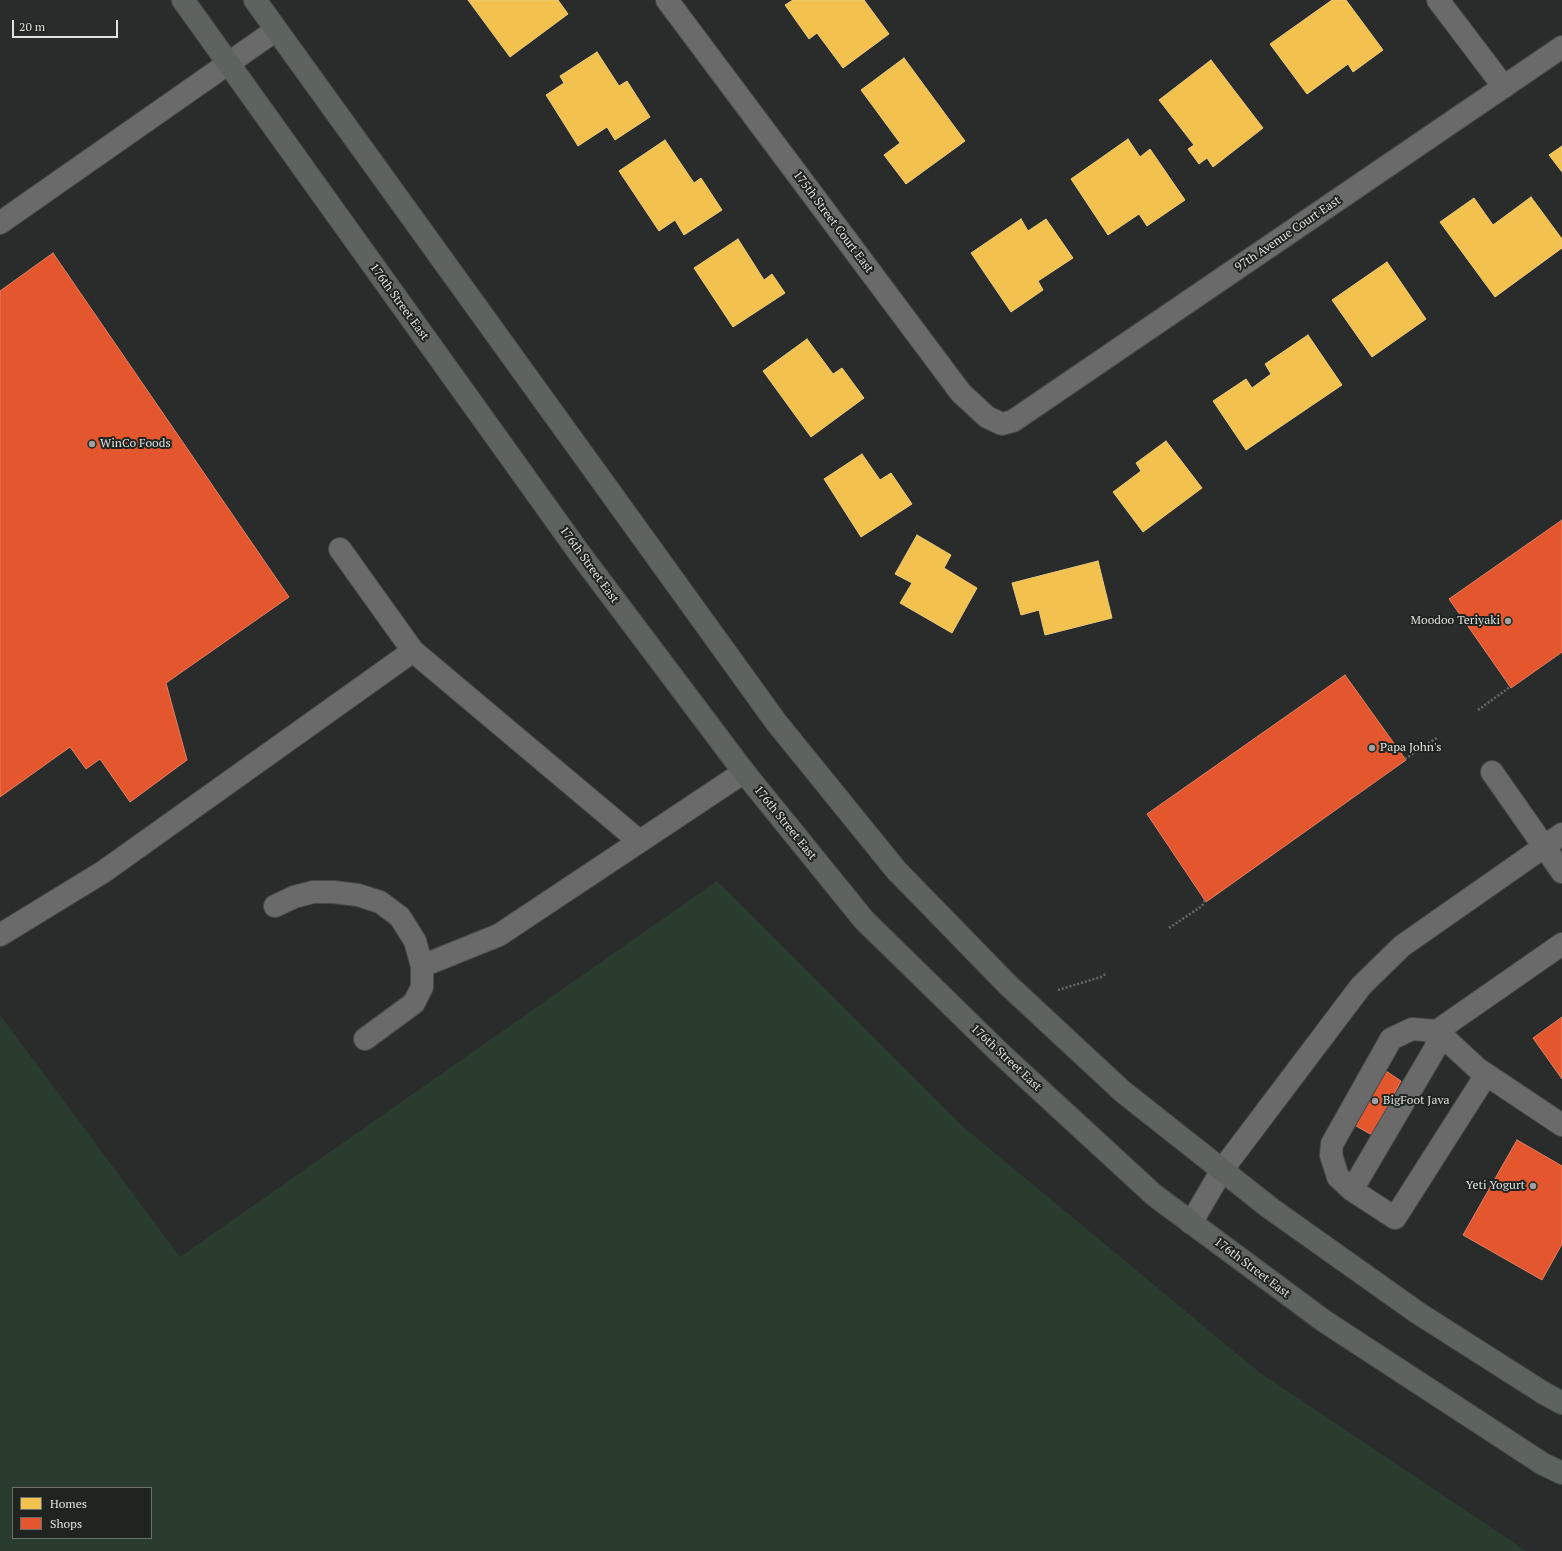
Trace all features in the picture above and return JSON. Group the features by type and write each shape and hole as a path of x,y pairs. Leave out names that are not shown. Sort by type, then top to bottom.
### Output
{"main road":[{"name":"176th Street East","path":"183,0 576,548 744,772 864,920 1001,1054 1154,1195 1324,1321 1543,1464 1562,1473"},
{"path":"255,0 776,722 896,870 1008,986 1122,1091 1270,1208 1418,1313 1542,1392 1562,1403"}],"street":[{"name":"175th Street Court East","path":"669,0 961,393 988,417 1002,424 1013,421"},
{"path":"1438,0 1504,87"},
{"path":"0,223 276,30"},
{"name":"97th Avenue Court East","path":"1013,421 1562,47"},
{"path":"340,550 413,651 639,841"},
{"path":"0,935 103,872 413,651"},
{"path":"422,966 499,934 744,772"},
{"path":"1492,772 1562,872"},
{"path":"1191,1223 1222,1170 1361,986 1402,946 1562,834"},
{"path":"275,906 294,897 313,892 333,892 358,895 380,902 400,917 415,941 422,966 422,987 414,1003 365,1039"},
{"path":"1437,1031 1562,944"},
{"path":"1486,1075 1395,1218 1352,1190 1338,1176 1331,1155 1332,1144 1391,1039 1412,1029 1437,1031 1478,1069 1562,1125"},
{"path":"1352,1190 1436,1047 1437,1031"}],"path":[{"path":"1478,710 1510,687"},
{"path":"1405,759 1438,737"},
{"path":"1169,928 1202,906 1205,900"},
{"path":"1058,990 1101,977 1107,973"}],"green space":[{"path":"717,881 961,1125 1259,1372 1526,1551 0,1551 0,1015 180,1257"}],"building: Homes":[{"path":"468,0 558,0 568,14 510,57"},
{"path":"793,0 864,0 889,34 843,68 817,33 809,39 785,5"},
{"path":"1332,0 1346,0 1383,50 1353,72 1348,64 1307,94 1270,44"},
{"path":"597,52 619,86 627,81 650,117 615,140 607,127 578,146 546,95 564,83 560,76"},
{"path":"904,58 965,141 906,184 884,155 900,143 861,90"},
{"path":"1211,60 1263,128 1213,167 1207,158 1199,164 1188,149 1194,145 1159,100"},
{"path":"1128,139 1140,157 1150,149 1185,200 1147,226 1139,214 1108,235 1071,179"},
{"path":"665,140 694,183 701,178 722,210 684,235 675,220 659,231 619,171"},
{"path":"1562,146 1562,172 1549,155"},
{"path":"1531,197 1562,239 1562,248 1495,297 1440,222 1474,198 1493,225"},
{"path":"1021,219 1028,231 1046,219 1073,258 1038,281 1043,290 1011,312 971,253"},
{"path":"738,239 764,280 772,274 785,293 733,327 694,268"},
{"path":"1387,262 1426,319 1372,357 1332,300"},
{"path":"1308,335 1342,385 1246,450 1213,401 1246,379 1252,388 1271,374 1265,364"},
{"path":"807,339 833,374 842,368 864,398 811,437 763,371"},
{"path":"1166,441 1202,488 1143,532 1113,492 1141,471 1136,463"},
{"path":"862,454 880,480 891,473 912,504 861,537 824,479"},
{"path":"917,535 951,555 944,568 977,588 952,633 900,603 912,583 895,574"},
{"path":"1098,561 1112,618 1045,635 1039,610 1021,615 1012,583"}],"building: Shops":[{"name":"WinCo Foods","path":"53,253 289,597 166,683 187,760 130,802 100,759 86,769 70,747 0,797 0,291"},
{"path":"1562,520 1562,652 1511,688 1449,599"},
{"path":"1345,675 1406,760 1206,902 1147,814"},
{"path":"1562,1017 1562,1079 1533,1038"},
{"name":"BigFoot Java","path":"1380,1067 1401,1081 1372,1135 1349,1122"},
{"path":"1517,1140 1562,1166 1562,1244 1542,1280 1463,1235"}],"place":[{"name":"WinCo Foods","path":"92,444"},
{"name":"Moodoo Teriyaki","path":"1508,621"},
{"name":"Papa John's","path":"1372,748"},
{"name":"BigFoot Java","path":"1375,1101"},
{"name":"Yeti Yogurt","path":"1533,1186"}]}
